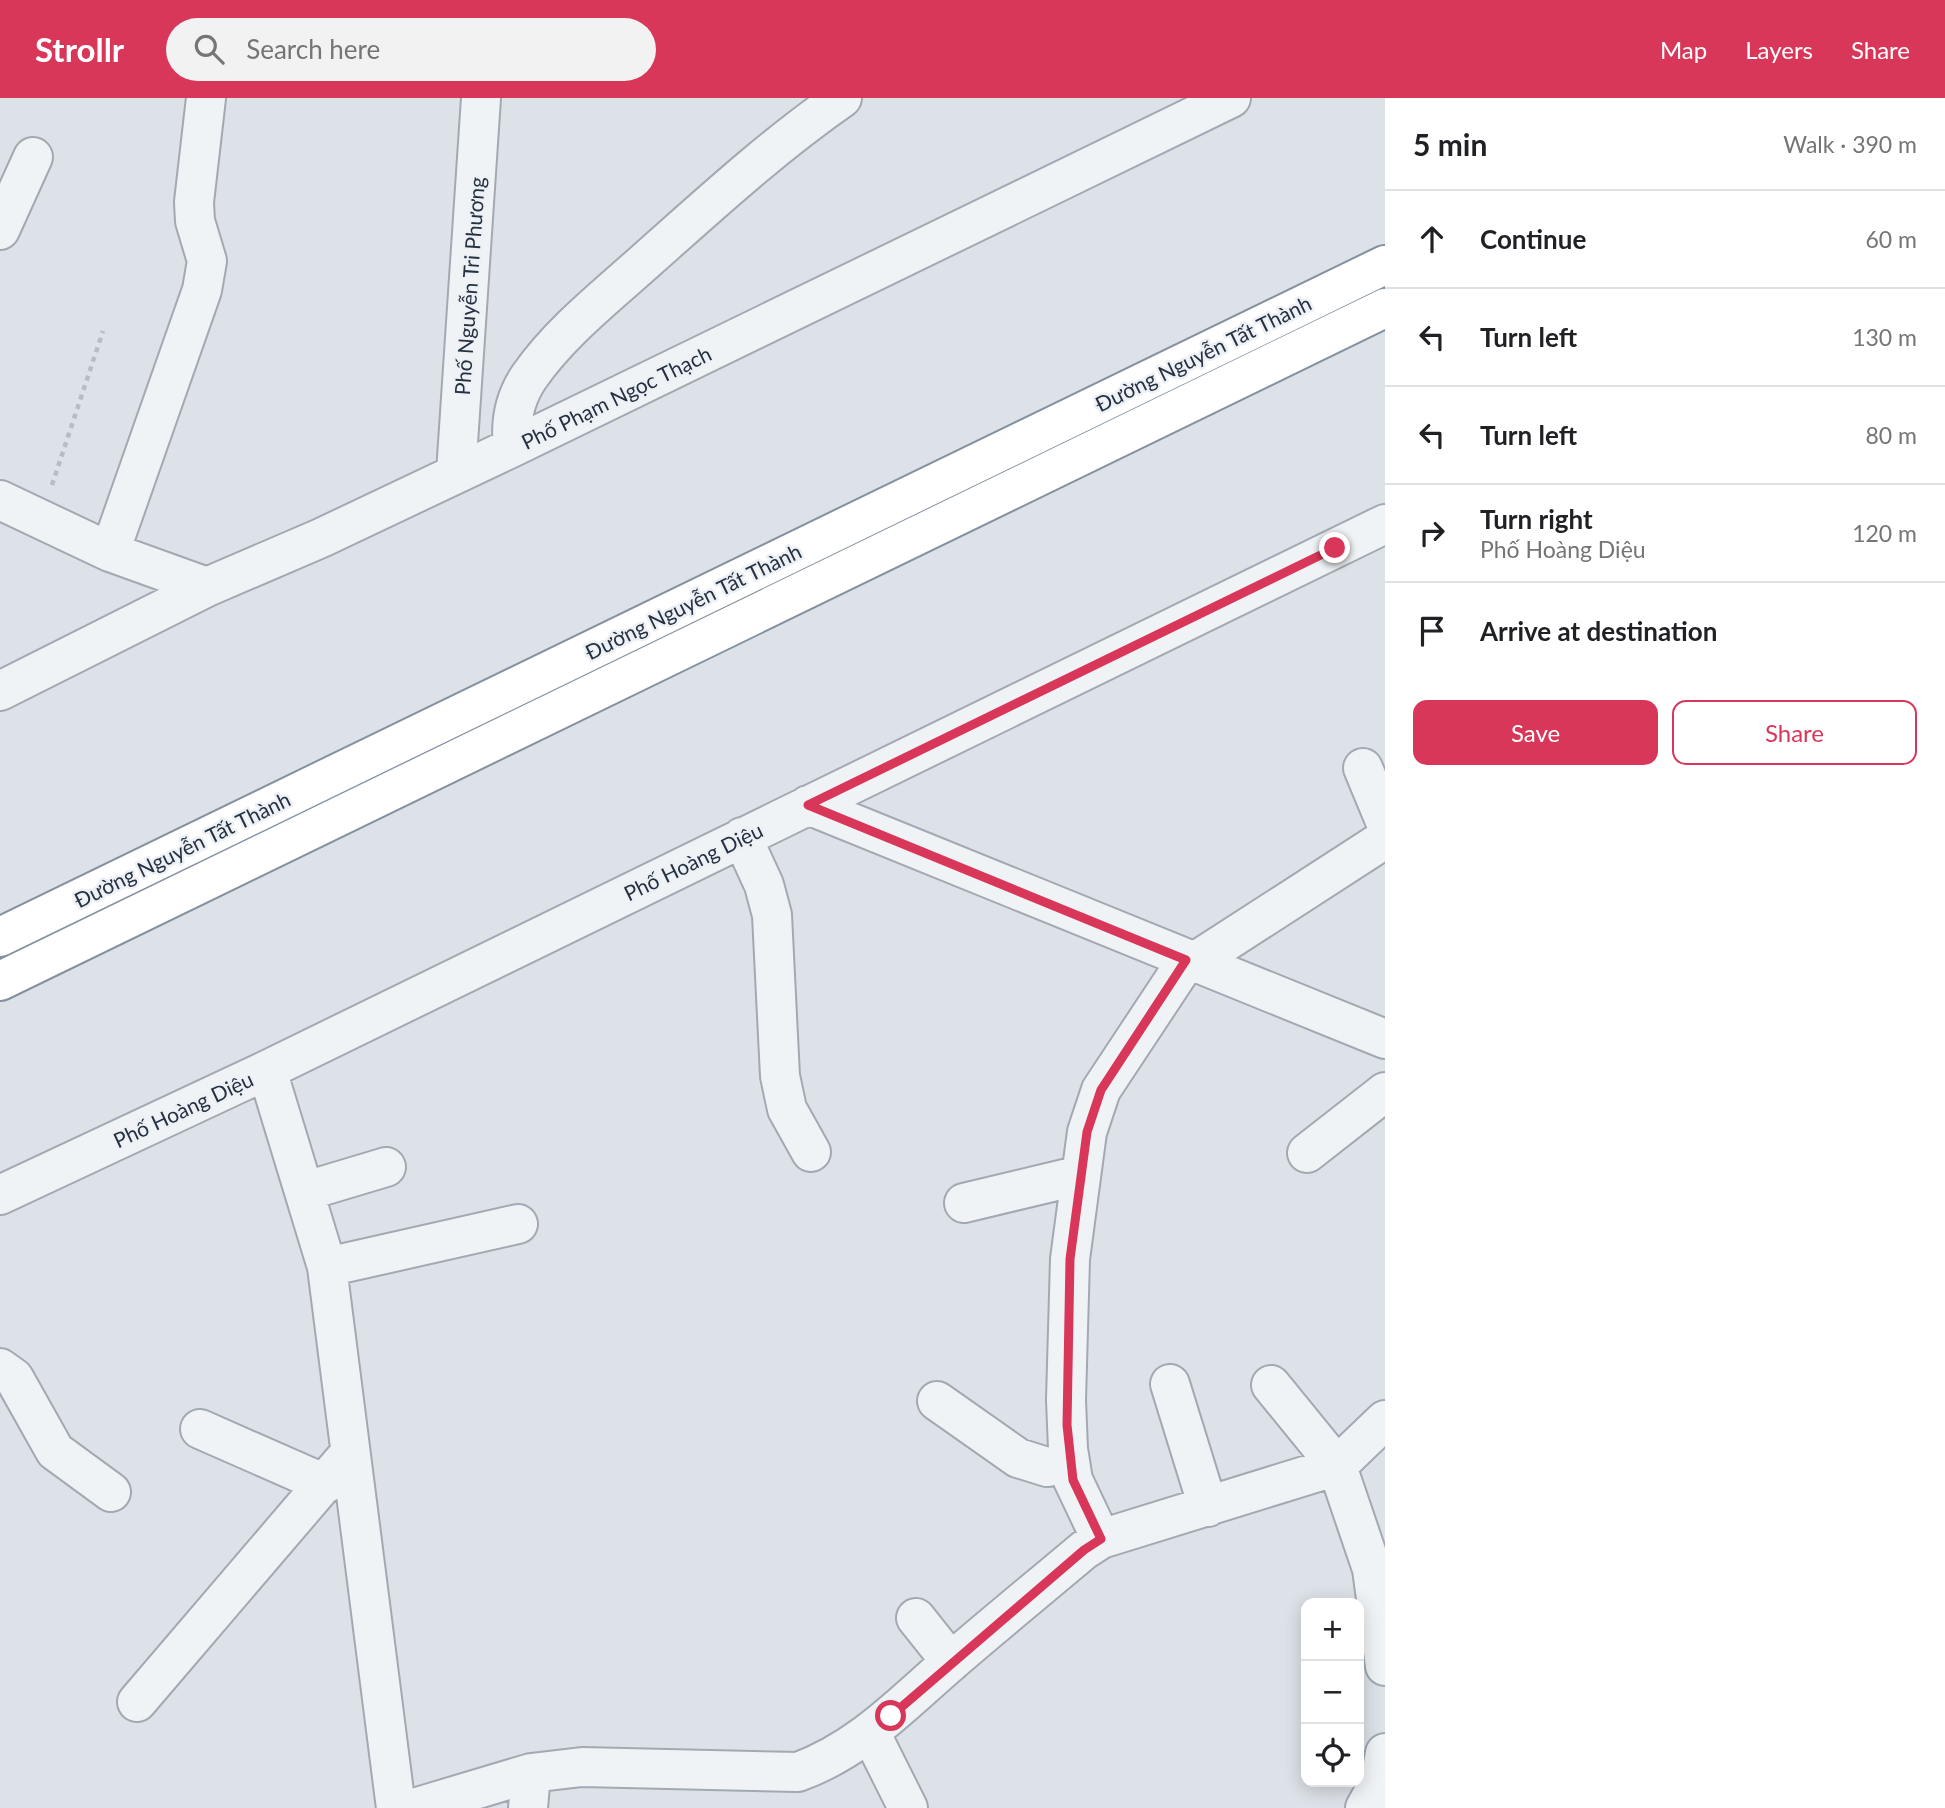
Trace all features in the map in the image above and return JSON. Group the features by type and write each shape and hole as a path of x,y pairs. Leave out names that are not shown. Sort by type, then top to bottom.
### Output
{"highway":[{"name":"Đường Nguyễn Tất Thành","path":"0,937 1385,265"},
{"name":"Đường Nguyễn Tất Thành","path":"0,981 1385,308"}],"street":[{"path":"110,552 202,290 207,261 195,221 194,202 206,98"},
{"name":"Phố Nguyễn Tri Phương","path":"456,473 481,98"},
{"path":"513,447 510,426 517,401 529,377 576,323 769,151 842,98"},
{"name":"Phố Phạm Ngọc Thạch","path":"0,691 206,587 321,538 513,447 1231,98"},
{"path":"0,230 33,157"},
{"path":"0,500 110,552 206,587"},
{"name":"Phố Hoàng Diệu","path":"0,1195 267,1070 1385,524"},
{"path":"1363,768 1385,821"},
{"path":"808,805 1385,1039"},
{"path":"742,837 764,885 772,915 780,1076 787,1109 811,1152"},
{"path":"1101,1539 1073,1480 1066,1400 1070,1259 1087,1132 1101,1090 1190,962 1385,839"},
{"path":"267,1070 327,1267 396,1808"},
{"path":"1307,1153 1385,1092"},
{"path":"306,1191 386,1167"},
{"path":"964,1203 1081,1175"},
{"path":"327,1267 518,1224"},
{"path":"0,1368 15,1378 55,1451 111,1492"},
{"path":"1170,1384 1208,1507"},
{"path":"1271,1385 1337,1466 1372,1569 1385,1666"},
{"path":"937,1401 1018,1458 1047,1467 1070,1463"},
{"path":"414,1808 530,1790 582,1767 798,1772 829,1761 871,1734 951,1662 1084,1550 1101,1539 1337,1466 1385,1420"},
{"path":"200,1429 325,1484"},
{"path":"137,1702 349,1454"},
{"path":"916,1618 951,1662"},
{"path":"871,1734 908,1808"},
{"path":"1365,1808 1380,1781 1385,1753"}],"path":[{"path":"40,519 103,331"}],"route":[{"path":"891,1716 951,1662 1084,1550 1101,1539 1073,1480 1068,1449 1066,1400 1070,1259 1087,1132 1101,1090 1186,960 808,805 1335,548"}]}
